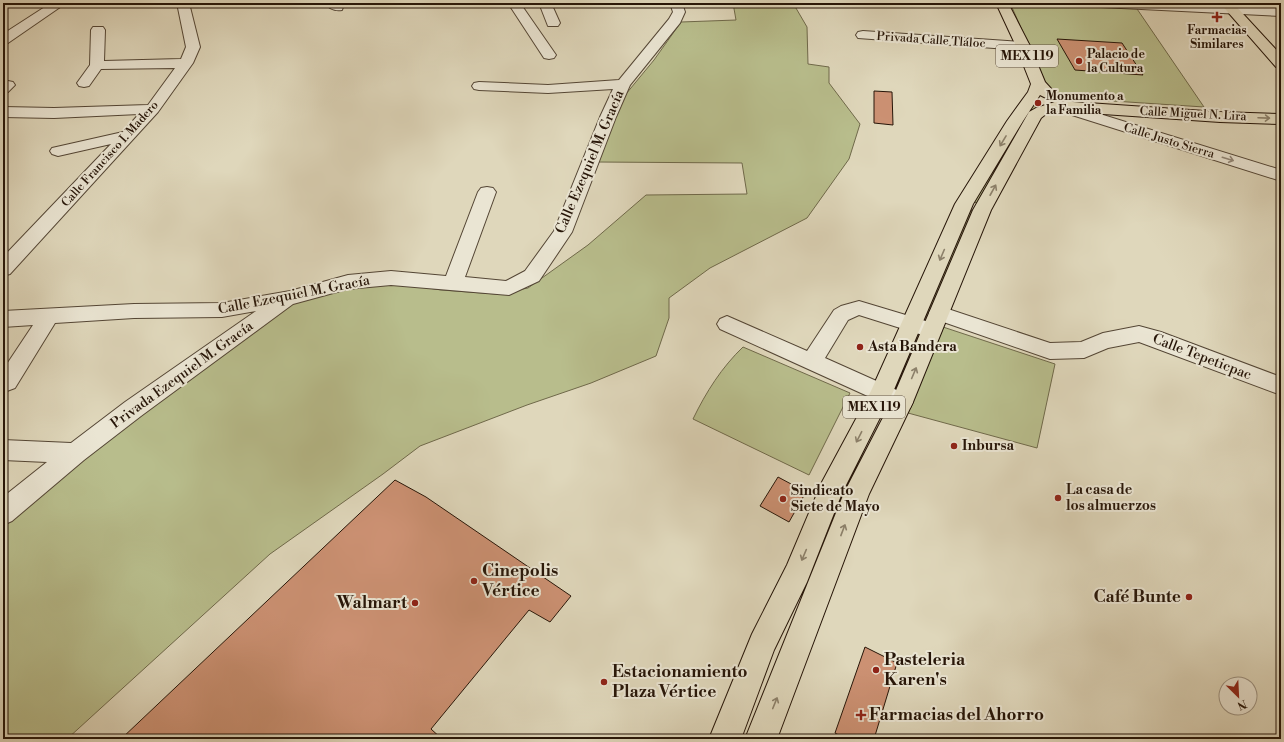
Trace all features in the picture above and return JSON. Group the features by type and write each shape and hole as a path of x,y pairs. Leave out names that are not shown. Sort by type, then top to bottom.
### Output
{"main road":[{"name":"MEX 119","path":"973,207 1034,115 1041,111 1058,106 1038,84 1023,46 1002,3"},
{"path":"1229,7 1281,64"},
{"name":"MEX 119","path":"761,739 857,493 902,402 928,322 973,207 1015,121 1035,92 1038,84"},
{"name":"Calle Miguel N. Lira","path":"1058,106 1220,117 1281,119"},
{"name":"MEX 119","path":"725,739 762,644 794,580 831,490 882,392 928,322"}],"street":[{"path":"3,40 60,3"},
{"name":"Calle Francisco I. Madero","path":"3,269 153,109 186,63 193,47 183,3"},
{"path":"514,3 549,55"},
{"path":"545,3 553,24"},
{"name":"Calle Ezequiel M. Gracía","path":"3,319 134,311 222,310 290,298 348,282 392,278 509,288 532,276 563,232 608,117 623,84 675,20 679,12 676,3"},
{"path":"1101,3 1229,7 1281,12"},
{"path":"84,83 98,65 98,30"},
{"name":"Privada Calle Tláloc","path":"863,35 1023,46"},
{"path":"98,65 186,63"},
{"path":"479,86 548,89 623,84"},
{"name":"Calle Justo Sierra","path":"1058,106 1281,176"},
{"path":"3,112 54,113 153,109"},
{"path":"58,151 129,135"},
{"path":"453,283 487,192"},
{"name":"Privada Ezequiel M. Gracía","path":"3,513 75,454 134,409 290,298"},
{"name":"Calle Tepeticpac","path":"812,361 841,316 848,311 859,308 928,322 1050,351 1084,350 1103,341 1140,334 1281,386"},
{"path":"7,382 50,316"},
{"path":"727,324 902,402"},
{"path":"3,450 75,454"}],"green space":[{"path":"733,3 793,3 807,27 808,64 829,67 829,83 860,124 849,159 807,218 710,268 669,298 669,318 656,356 591,383 527,405 420,446 270,554 67,739 3,739 3,527 90,449 294,302 384,281 441,290 496,294 528,288 588,245 646,195 747,194 742,163 597,162 621,100 654,60 681,22 736,20"},
{"path":"1010,3 1075,3 1135,6 1204,107 1052,97"},
{"path":"1031,105 1039,107 981,205 970,200"},
{"path":"965,208 979,213 931,316 920,316"},
{"path":"940,326 1055,364 1037,448 908,413"},
{"path":"743,347 850,393 809,475 693,419 715,380"}],"building":[{"path":"1057,39 1122,43 1143,75 1075,70"},
{"path":"874,91 892,92 893,125 874,123"},
{"name":"Sindicato Siete de Mayo","path":"778,477 806,492 789,522 760,506"},
{"name":"Walmart","path":"395,480 426,497 571,596 550,622 529,610 431,729 442,739 121,739"},
{"name":"Farmacias del Ahorro","path":"865,647 897,663 874,739 846,739 835,733"}],"place":[{"name":"Farmacias Similares","path":"1217,17"},
{"name":"Palacio de la Cultura","path":"1079,61"},
{"name":"Monumento a la Familia","path":"1038,103"},
{"name":"Asta Bandera","path":"860,347"},
{"name":"Inbursa","path":"954,446"},
{"name":"La casa de los almuerzos","path":"1058,498"},
{"name":"Sindicato Siete de Mayo","path":"783,499"},
{"name":"Cinepolis Vértice","path":"474,581"},
{"name":"Café Bunte","path":"1189,597"},
{"name":"Walmart","path":"415,603"},
{"name":"Pasteleria Karen's","path":"876,670"},
{"name":"Estacionamiento Plaza Vértice","path":"604,682"},
{"name":"Farmacias del Ahorro","path":"861,715"}]}
